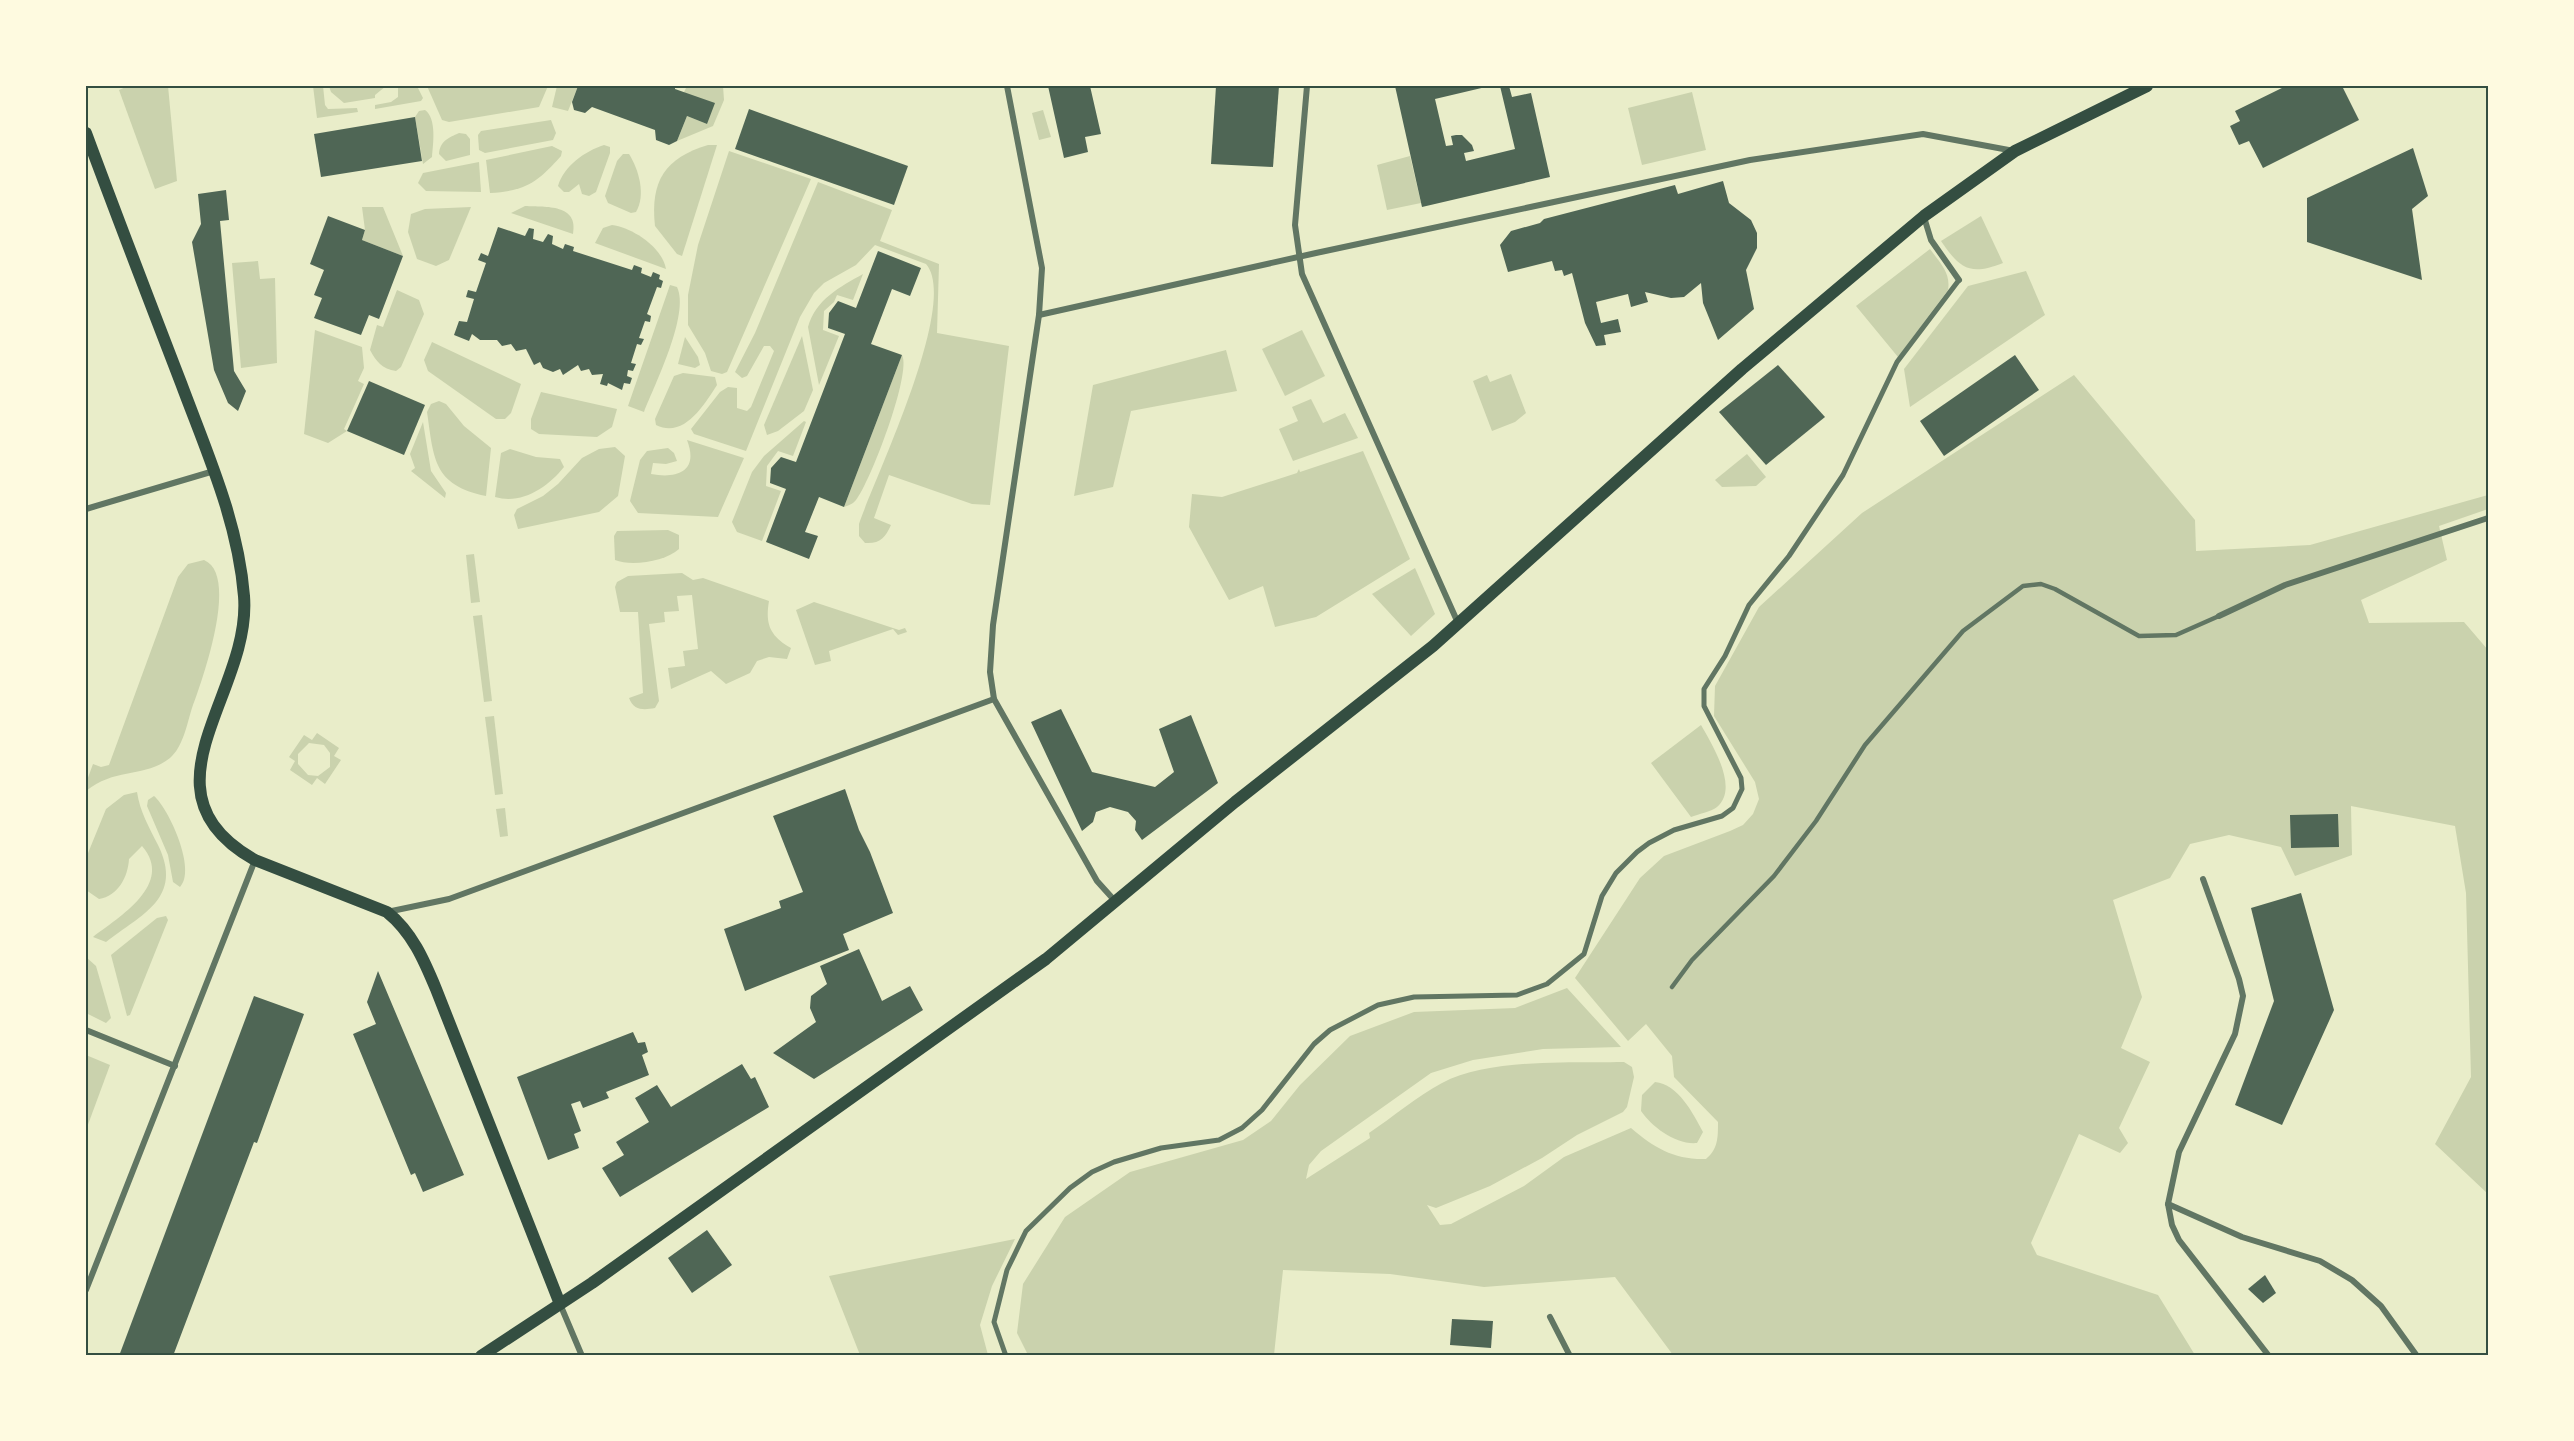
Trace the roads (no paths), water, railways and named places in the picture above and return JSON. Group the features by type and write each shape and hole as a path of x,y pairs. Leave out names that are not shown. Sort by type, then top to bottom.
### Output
{"main road":[{"path":"481,1356 560,1304 1007,988 1459,623 1751,361 1924,216 2015,151 2147,86"},
{"path":"86,133 214,471 240,555 244,599 242,634 233,668 200,761 197,779 201,803 208,818 226,839 255,860 387,912 399,921 425,962 560,1304"}],"street":[{"path":"1007,86 1042,268 1039,315 993,626 990,672 994,699 1097,880 1115,901"},
{"path":"1307,86 1295,225 1302,274 1459,623"},
{"path":"1039,315 1750,160 1923,134 2015,151"},
{"path":"1006,1356 994,1322 1007,1270 1015,1250 1026,1231 1047,1209 1092,1172 1114,1162 1161,1148 1219,1140 1242,1128 1262,1110 1322,1037 1346,1020 1378,1005 1414,997 1517,995 1547,984 1584,954 1602,896 1616,873 1637,852 1674,830 1722,816 1738,800 1742,789 1741,778 1704,706 1704,689 1725,656 1749,605 1789,556 1843,475 1897,362 1959,280 1931,240 1924,216"},
{"path":"86,509 214,471"},
{"path":"2219,616 2285,585 2488,518"},
{"path":"387,912 449,898 994,699"},
{"path":"86,1290 255,860"},
{"path":"2203,879 2243,996 2235,1034 2179,1152 2168,1204 2172,1226 2180,1240 2269,1356"},
{"path":"86,1030 175,1066"},
{"path":"2168,1204 2242,1237 2320,1261 2352,1280 2381,1306 2417,1356"},
{"path":"560,1304 582,1356"},
{"path":"1550,1317 1570,1356"}],"lane":[{"path":"1672,987 1692,960 1774,876 1794,851 1865,745 1927,669 1963,631 2023,586 2042,584 2055,589 2139,636 2176,635 2219,616"}]}
